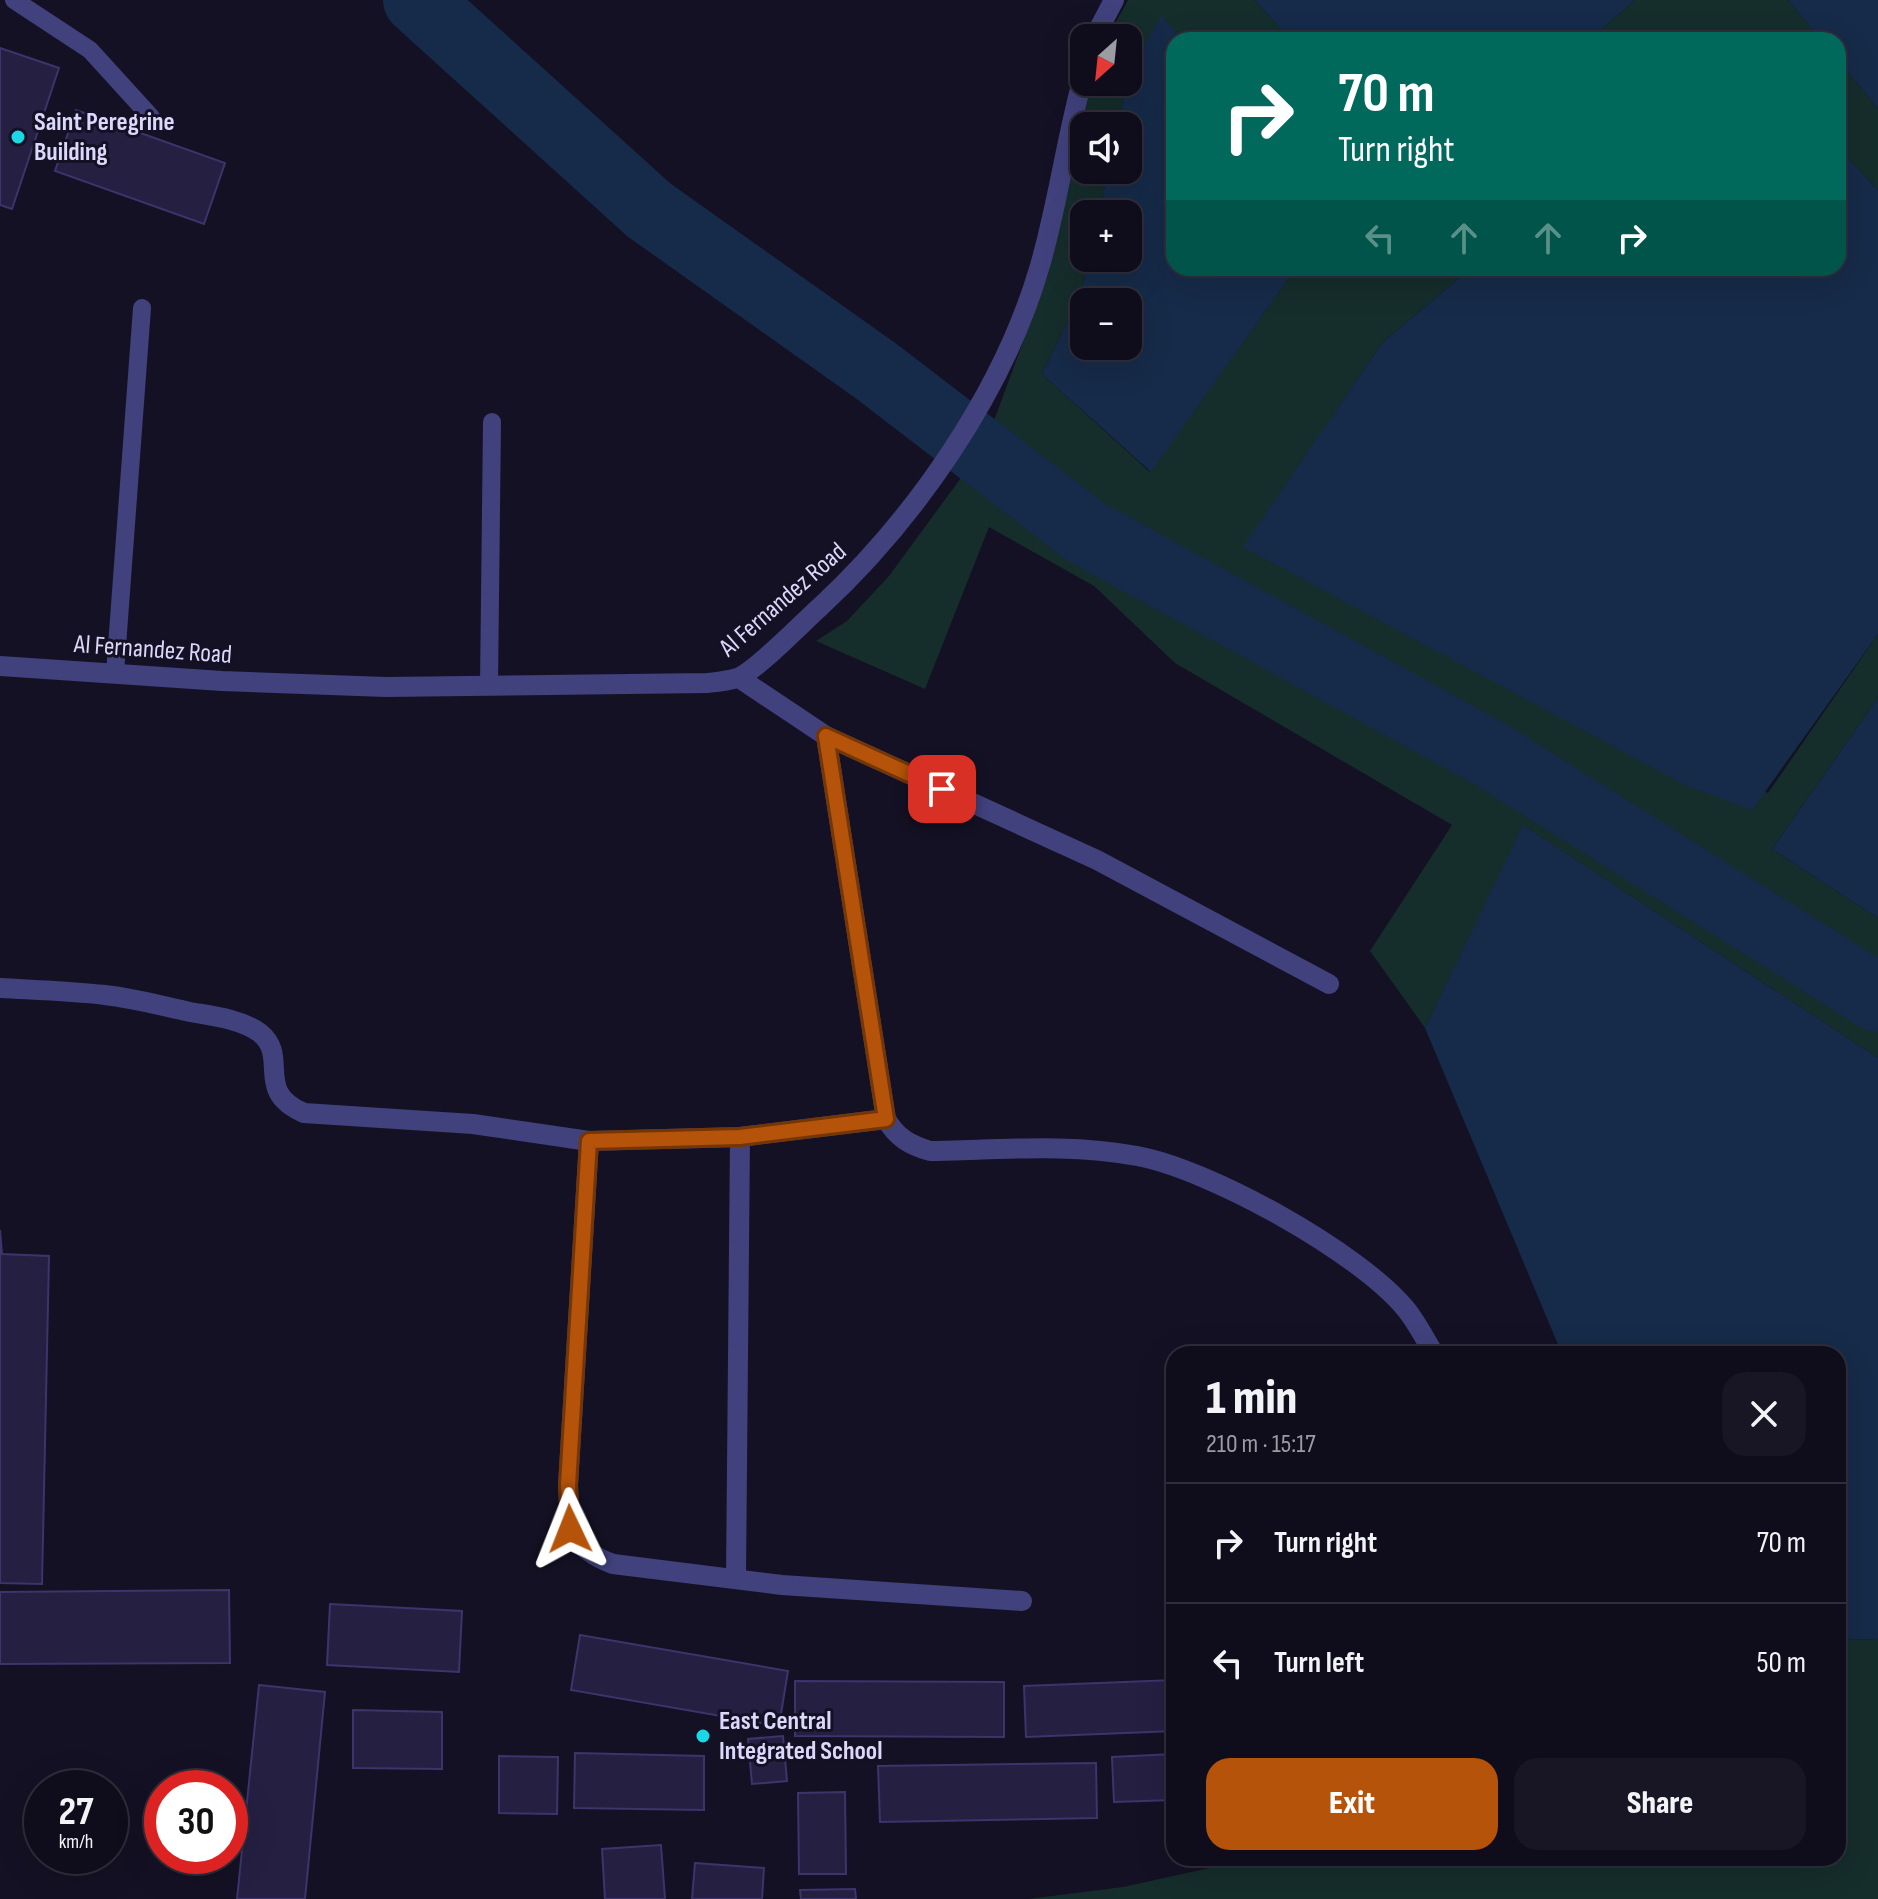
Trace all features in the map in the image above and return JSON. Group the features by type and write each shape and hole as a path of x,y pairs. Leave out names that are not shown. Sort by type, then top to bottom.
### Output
{"street":[{"path":"1101,24 1114,0"},
{"name":"Al Fernandez Road","path":"0,666 371,686 707,683 739,678 848,581 891,537 933,480 976,407 1013,339 1039,271 1079,96"},
{"path":"739,678 826,736 1097,860 1329,984"},
{"path":"826,736 886,1119 893,1132 909,1144 930,1151 1088,1150 1174,1164 1217,1183 1338,1251 1404,1307 1429,1346"},
{"path":"0,988 107,995 228,1019 249,1027 261,1034 270,1046 276,1091 284,1105 304,1113 473,1124 589,1141 740,1137 886,1119"},
{"path":"736,1577 740,1137"},
{"path":"589,1141 568,1485 570,1529 595,1557 613,1564 854,1592 1022,1601"}],"lane":[{"path":"14,0 90,50 151,117"},
{"path":"115,673 142,308"},
{"path":"489,685 492,422"}],"green space":[{"path":"1128,0 1255,0 1283,32 1176,32 1161,17 1142,52 1142,24 1115,24"},
{"path":"1635,0 1788,0 1814,32 1598,32"},
{"path":"1846,70 1878,109 1878,190 1846,156"},
{"path":"1089,96 1124,96 1121,112 1085,112"},
{"path":"1070,178 1070,184 1105,184 1102,200 1070,200 1070,272 1086,272 1082,288 1070,288 1070,317 1042,374 1150,472 1290,276 1462,276 1382,343 1244,547 1768,793 1878,634 1878,698 1772,849 1878,918 1878,1058 1524,826 1425,1028 1370,951 1452,825 1175,663 1094,586 989,527 925,689 816,641 847,621 889,576 985,445 1048,274"},
{"path":"1878,1639 1878,1899 1028,1899 1123,1887 1219,1866 1846,1866 1846,1640"}],"water":[{"path":"1255,0 1635,0 1598,32 1283,32"},
{"path":"1788,0 1878,0 1878,109 1846,70 1846,32 1814,32"},
{"path":"1161,16 1176,32 1166,32 1166,276 1290,276 1151,472 1042,374 1070,317 1070,360 1142,360 1142,288 1082,288 1086,272 1142,272 1142,200 1102,200 1105,184 1142,184 1142,112 1121,112 1124,96 1142,96 1142,49"},
{"path":"1846,156 1878,190 1878,634 1752,810 1687,786 1243,547 1382,343 1462,276 1846,276"},
{"path":"1878,698 1878,918 1772,849"},
{"path":"1523,825 1878,1058 1878,1639 1846,1640 1846,1346 1559,1346 1425,1028"}],"building":[{"name":"Saint Peregrine Building","path":"0,48 59,68 12,209 0,205"},
{"path":"76,110 225,163 204,224 55,171"},
{"path":"0,1230 2,1254 49,1256 42,1584 0,1583"},
{"path":"229,1590 230,1663 0,1664 0,1592"},
{"path":"330,1604 462,1611 459,1672 327,1665"},
{"path":"580,1635 788,1671 779,1726 571,1690"},
{"path":"1166,1680 1166,1731 1026,1737 1024,1686"},
{"path":"795,1681 1004,1682 1004,1737 795,1736"},
{"path":"259,1685 325,1692 305,1899 237,1899 240,1874 248,1874 248,1792"},
{"path":"353,1710 442,1712 442,1769 353,1768"},
{"path":"783,1736 787,1781 752,1784 748,1739"},
{"path":"575,1753 704,1756 704,1810 574,1808"},
{"path":"1166,1754 1166,1800 1114,1802 1112,1757"},
{"path":"499,1756 558,1757 557,1814 499,1813"},
{"path":"1096,1763 1097,1818 880,1822 878,1766"},
{"path":"845,1792 846,1874 799,1874 798,1793"},
{"path":"661,1845 665,1899 605,1899 602,1849"},
{"path":"695,1863 764,1868 762,1899 692,1899"},
{"path":"855,1889 856,1899 801,1899 800,1890"}],"waterway":[{"path":"417,0 649,210 876,371 1086,532 1490,754 1878,998"}],"place":[{"name":"Saint Peregrine Building","path":"18,137"},
{"name":"East Central Integrated School","path":"703,1736"}],"route":[{"path":"570,1529 568,1485 589,1141 740,1137 886,1119 826,736 942,789"}]}
